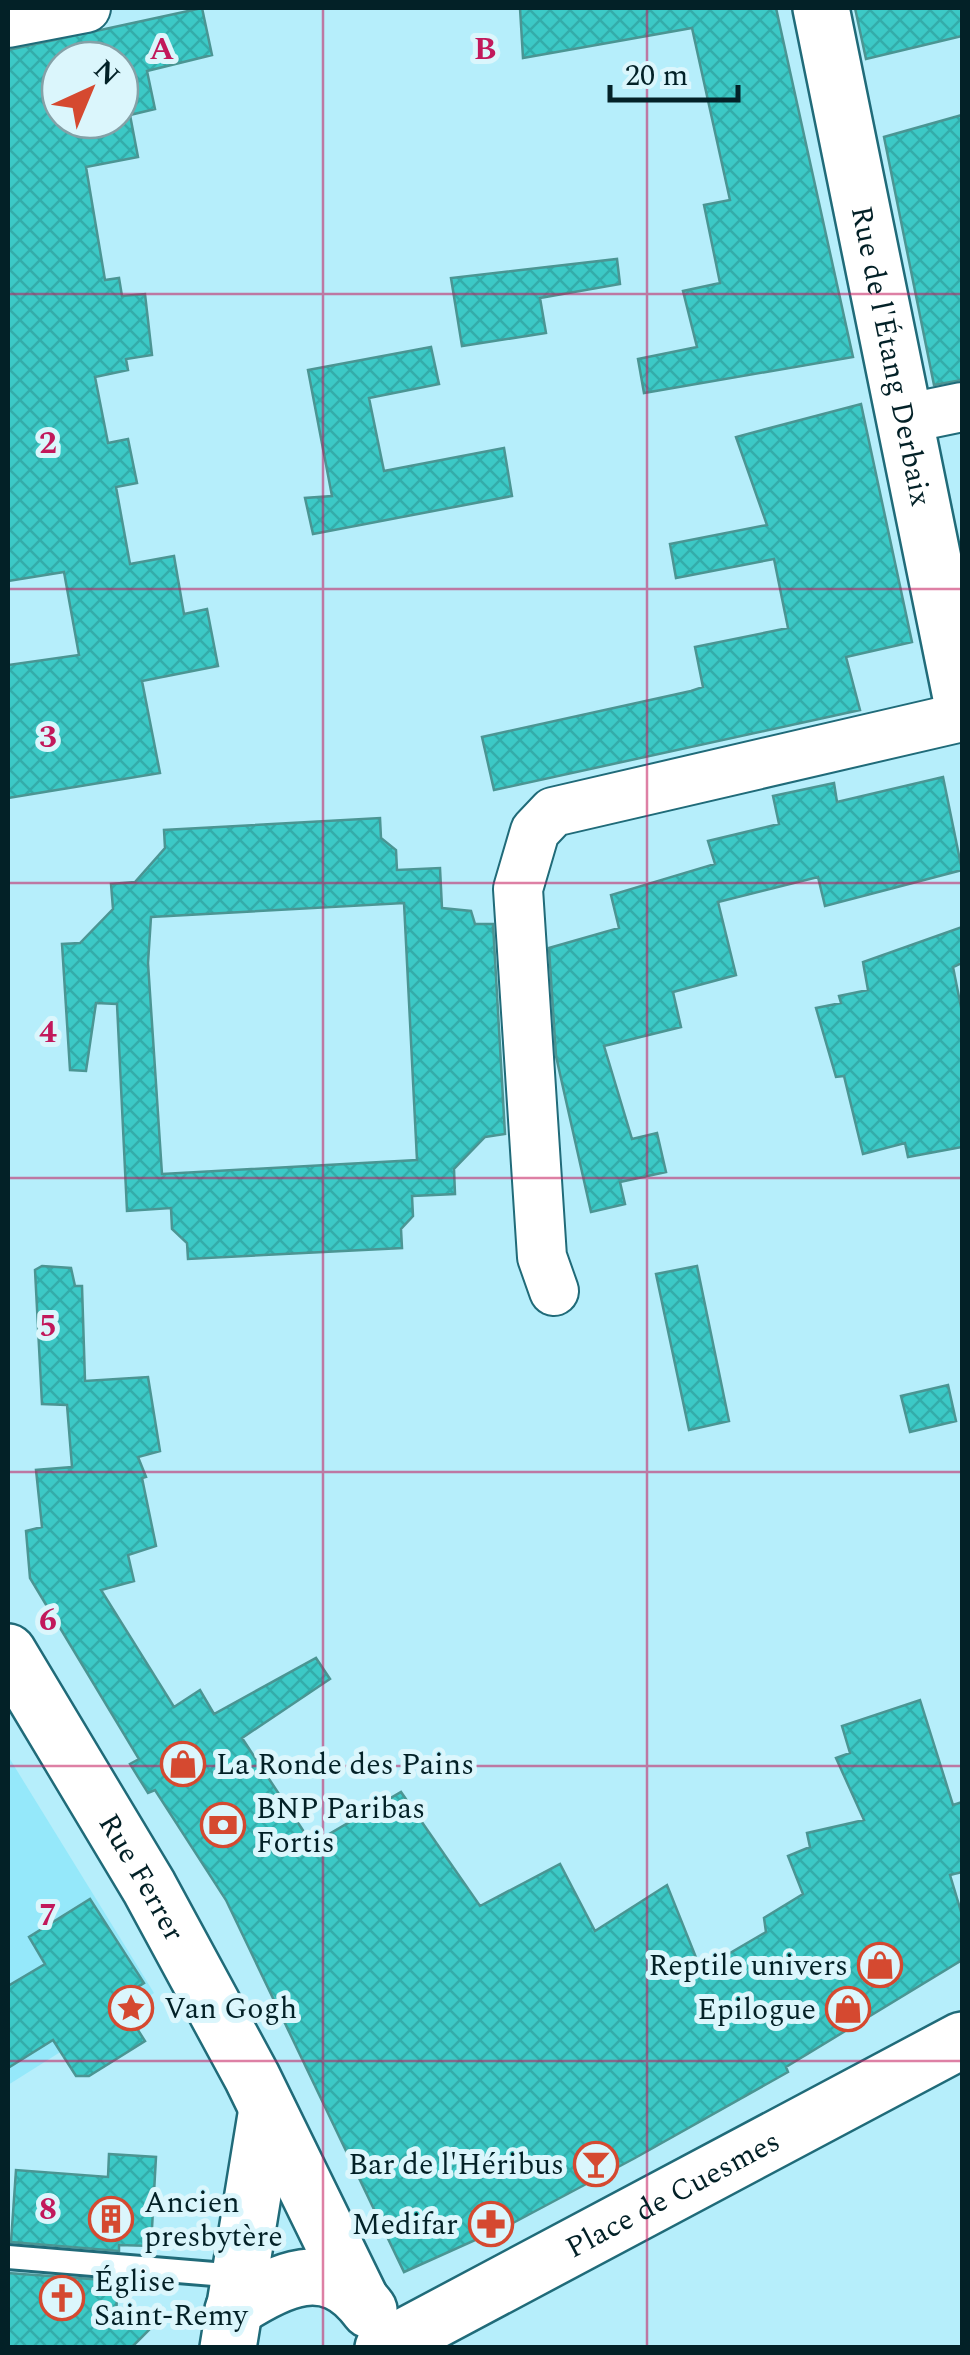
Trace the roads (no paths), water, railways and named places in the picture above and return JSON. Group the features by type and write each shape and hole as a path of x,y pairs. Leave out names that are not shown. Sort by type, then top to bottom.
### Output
{"street":[{"path":"8,22 86,8"},
{"name":"Rue de l'Étang Derbaix","path":"822,8 962,702"},
{"path":"904,419 962,407"},
{"path":"554,1292 542,1258 518,889 535,831 554,812 962,717"},
{"name":"Rue Ferrer","path":"8,1652 149,1888 267,2109 375,2332"},
{"name":"Place de Cuesmes","path":"375,2332 962,2040"},
{"path":"233,2311 267,2109"},
{"path":"233,2311 279,2281 305,2276 341,2284 375,2332"}],"lane":[{"path":"8,2257 233,2311"}],"place":[{"name":"La Ronde des Pains","path":"183,1764"},
{"name":"BNP Paribas Fortis","path":"223,1825"},
{"name":"Reptile univers","path":"880,1965"},
{"name":"Van Gogh","path":"131,2008"},
{"name":"Epilogue","path":"848,2009"},
{"name":"Bar de l'Héribus","path":"596,2164"},
{"name":"Ancien presbytère","path":"111,2219"},
{"name":"Medifar","path":"491,2224"},
{"name":"Église Saint-Remy","path":"62,2298"}]}
